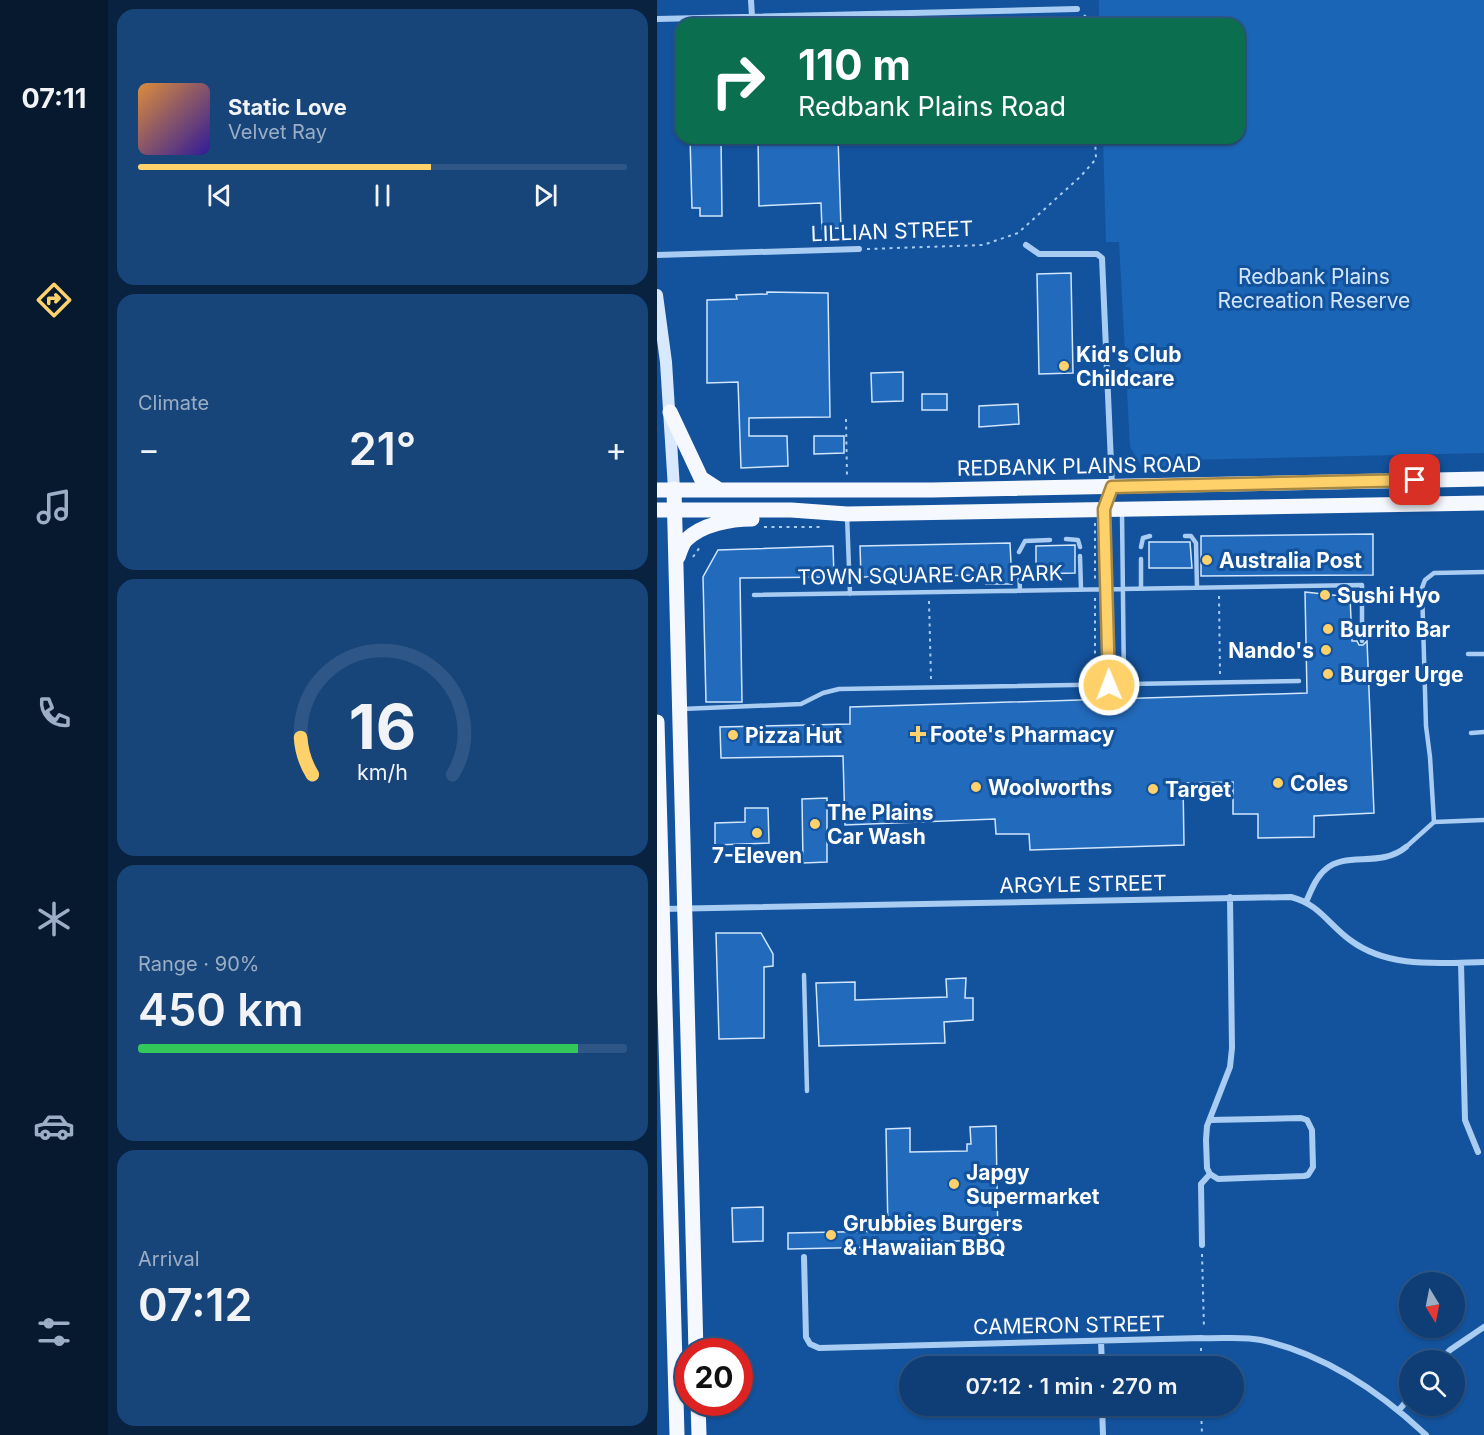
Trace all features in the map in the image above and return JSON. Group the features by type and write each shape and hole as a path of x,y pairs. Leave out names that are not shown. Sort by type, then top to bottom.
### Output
{"main road":[{"path":"670,412 701,478 718,489"},
{"name":"REDBANK PLAINS ROAD","path":"657,490 1113,491 1484,479"},
{"path":"674,489 684,560"},
{"name":"REDBANK PLAINS ROAD","path":"657,510 823,512 847,520 1104,509 1120,505 1484,503"},
{"path":"695,1338 689,1168 680,709 684,541 709,526 733,519 791,519 823,512"},
{"path":"659,802 668,788 667,724 673,714 680,709"},
{"path":"657,722 663,909 665,1165 671,1243 677,1435"},
{"path":"671,1243 679,1232 678,1174 689,1168"},
{"path":"698,1416 699,1435"}],"street":[{"path":"751,0 752,17"},
{"path":"704,18 1077,9"},
{"path":"657,19 675,19"},
{"path":"1026,244 1039,254 1097,254 1102,258 1113,491"},
{"name":"LILLIAN STREET","path":"657,255 859,249"},
{"path":"657,295 662,362 670,412 674,489"},
{"path":"1306,902 1325,870 1338,862 1377,860 1399,853 1406,847"},
{"path":"1210,1120 1301,1118 1307,1120 1312,1130 1313,1167 1308,1174 1303,1176 1218,1179 1210,1174 1207,1168 1206,1140 1210,1120 1230,1067 1232,1048 1230,897"},
{"name":"ARGYLE STREET","path":"663,909 1291,897 1306,902 1318,910 1352,942 1370,951 1405,962 1484,962"},
{"path":"1461,963 1465,1120 1478,1152"},
{"path":"1202,1245 1201,1184 1210,1174"},
{"name":"CAMERON STREET","path":"804,1257 806,1337 810,1344 819,1348 1201,1338 1259,1340 1312,1356 1356,1379 1399,1410"},
{"path":"1450,1350 1484,1327"},
{"path":"1101,1341 1102,1356"},
{"path":"1102,1416 1103,1435"},
{"name":"CAMERON STREET","path":"1405,1416 1426,1435"}],"lane":[{"path":"1109,685 1104,509 1113,491"},
{"path":"1120,505 1124,684"},
{"path":"847,520 850,594"},
{"path":"1141,547 1143,538 1150,536"},
{"path":"1185,536 1191,536 1196,543 1197,587"},
{"path":"1066,539 1078,540 1080,547"},
{"path":"1019,552 1025,541 1050,540"},
{"path":"1080,556 1081,589"},
{"path":"1141,559 1141,588"},
{"path":"1019,566 1020,591"},
{"path":"1434,822 1426,726 1422,588 1425,580 1434,573 1484,572"},
{"name":"TOWN SQUARE CAR PARK","path":"754,595 1362,585 1362,641"},
{"path":"1468,654 1484,654"},
{"path":"680,709 801,704 823,693 839,689 1299,681"},
{"path":"1471,733 1484,732"},
{"path":"1406,847 1434,822 1484,820"},
{"path":"804,975 807,1091"}],"path":[{"path":"1077,9 1088,18"},
{"name":"LILLIAN STREET","path":"859,249 983,245 1018,233 1080,177 1096,159 1095,144"},
{"path":"846,419 847,476"},
{"path":"762,527 847,520"},
{"path":"1089,522 1095,522 1095,685"},
{"path":"684,560 701,546"},
{"path":"1219,587 1220,683"},
{"path":"929,592 931,688"},
{"path":"1201,1356 1204,1326 1202,1245"},
{"path":"1201,1416 1202,1435"}],"green space":[{"name":"Redbank Plains Recreation Reserve","path":"1099,0 1484,0 1484,453 1185,460 1171,466 1141,466 1130,447 1119,242 1106,242 1103,144 1245,144 1245,18 1099,18"}],"building":[{"path":"690,144 721,144 722,216 700,216 700,208 692,208"},
{"path":"758,144 838,144 841,228 822,229 821,203 759,206"},
{"path":"1071,273 1073,373 1039,374 1037,274"},
{"path":"767,292 828,293 830,417 749,418 749,436 787,436 788,466 741,468 738,382 707,383 707,300 737,299 736,295 767,294"},
{"path":"903,372 903,401 872,402 871,373"},
{"path":"922,394 947,394 947,410 922,410"},
{"path":"1018,404 1019,424 979,427 979,406"},
{"path":"814,436 844,436 844,453 814,454"},
{"path":"1373,534 1373,575 1201,576 1201,536"},
{"path":"1149,542 1190,542 1192,568 1149,568"},
{"path":"1010,543 1012,584 986,584 986,575 861,577 860,546"},
{"path":"1075,545 1075,573 1036,574 1036,546"},
{"path":"833,546 834,577 740,578 742,702 706,702 703,577 718,550"},
{"path":"1305,592 1350,597 1352,641 1363,645 1367,641 1374,813 1314,816 1314,837 1258,838 1258,814 1233,814 1233,782 1183,783 1184,845 1030,850 1029,834 996,834 995,819 845,825 843,756 721,758 720,727 850,724 850,707 1307,693"},
{"name":"The Plains Car Wash","path":"827,798 827,862 803,863 802,799"},
{"path":"745,808 768,808 769,843 715,845 715,823 745,822"},
{"path":"716,933 761,933 773,954 773,966 764,967 764,1038 719,1039"},
{"path":"966,978 965,998 973,998 973,1020 944,1022 945,1043 819,1046 816,983 855,982 855,1000 947,997 946,979"},
{"path":"996,1126 998,1240 912,1242 912,1245 884,1247 788,1249 788,1233 888,1231 886,1129 910,1128 910,1152 967,1151 967,1144 971,1144 970,1127"},
{"path":"763,1207 763,1241 733,1242 732,1208"}],"place":[{"name":"Kid's Club Childcare","path":"1064,366"},
{"name":"Australia Post","path":"1207,560"},
{"name":"Sushi Hyo","path":"1325,595"},
{"name":"Burrito Bar","path":"1328,629"},
{"name":"Nando's","path":"1326,650"},
{"name":"Burger Urge","path":"1328,674"},
{"name":"Foote's Pharmacy","path":"918,734"},
{"name":"Pizza Hut","path":"733,735"},
{"name":"Coles","path":"1278,783"},
{"name":"Woolworths","path":"976,787"},
{"name":"Target","path":"1153,789"},
{"name":"The Plains Car Wash","path":"815,824"},
{"name":"7-Eleven","path":"757,833"},
{"name":"Japgy Supermarket","path":"954,1184"},
{"name":"Grubbies Burgers & Hawaiian BBQ","path":"831,1235"}],"route":[{"path":"1109,685 1104,509 1112,487 1415,480"}]}
